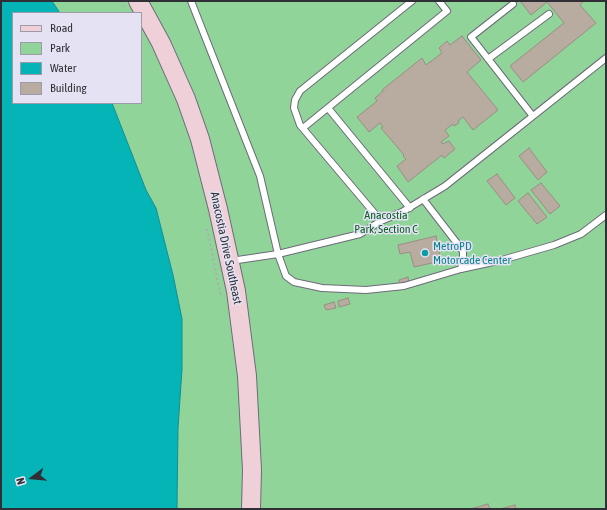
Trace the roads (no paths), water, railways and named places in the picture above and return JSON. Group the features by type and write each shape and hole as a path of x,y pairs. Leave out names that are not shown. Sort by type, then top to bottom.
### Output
{"street":[{"name":"Anacostia Drive Southeast","path":"138,1 161,43 178,79 191,112 213,186 230,261 236,291 247,376 252,470 251,509"}],"lane":[{"path":"191,1 260,176 278,254 286,276 294,282 322,288 366,290 404,286 461,269 502,260 554,245 580,234 606,215"},
{"path":"381,221 300,125 294,108 295,100 300,91 412,1"},
{"path":"303,128 446,11 439,1"},
{"path":"513,4 471,37 532,115"},
{"path":"488,59 549,14"},
{"path":"230,261 278,254 360,234 381,221 410,208 445,186 532,115 606,58"},
{"path":"328,108 410,208"},
{"path":"423,200 463,251 461,269"}],"water":[{"path":"1,1 52,1 59,12 12,12 12,104 112,104 146,190 156,208 173,275 182,319 182,369 178,428 177,509 1,509"}],"place":[{"name":"MetroPD Motorcade Center","path":"425,253"}],"park label":[{"name":"Anacostia Park, Section C","path":"386,222"}]}
